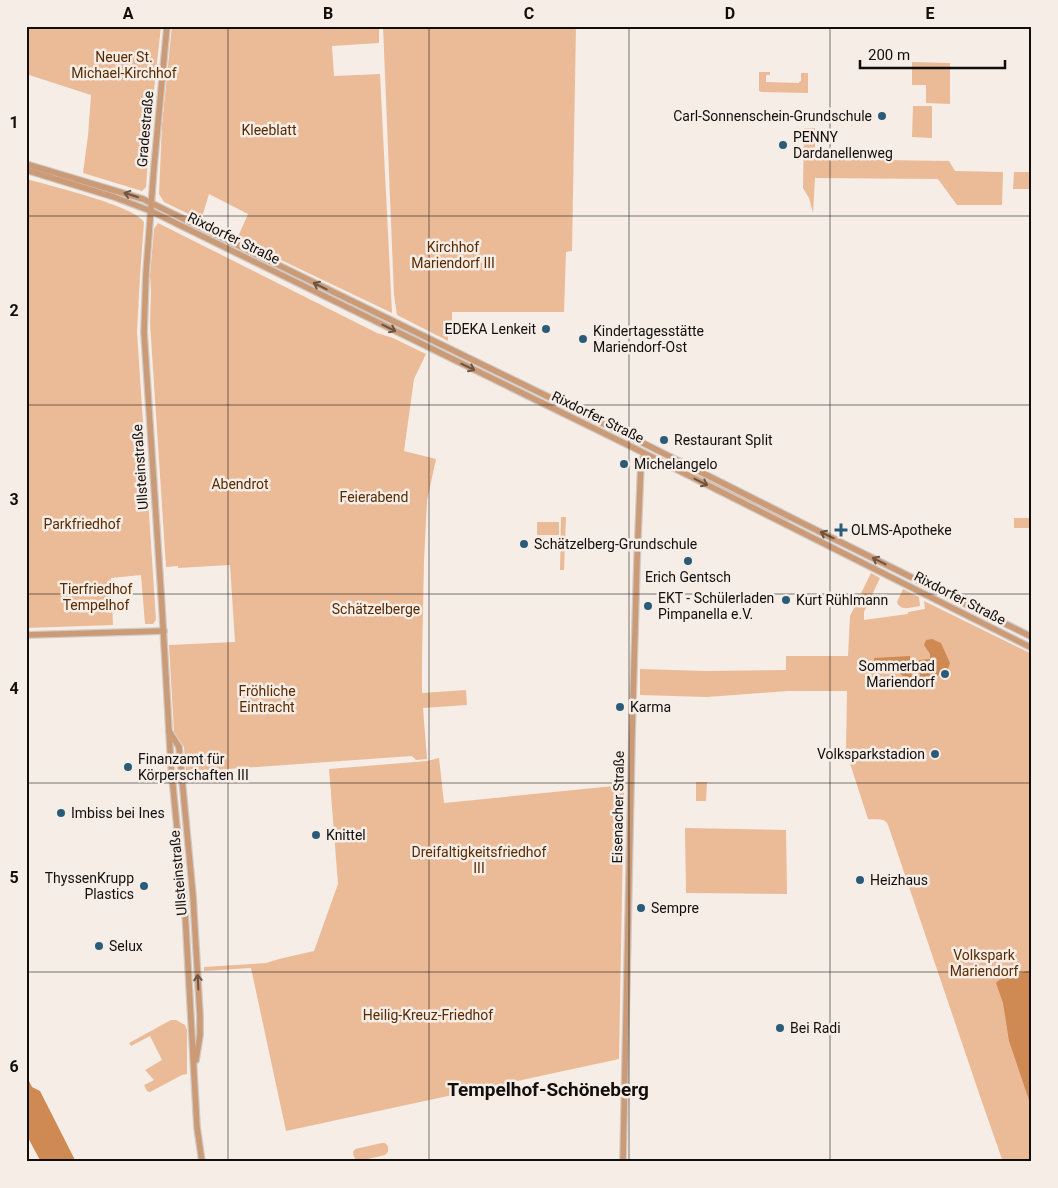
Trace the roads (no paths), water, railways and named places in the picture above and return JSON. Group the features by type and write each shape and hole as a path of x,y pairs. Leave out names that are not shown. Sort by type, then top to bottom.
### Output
{"street":[{"name":"Gradestraße","path":"151,203 167,26"},
{"name":"Rixdorfer Straße","path":"26,164 143,199 667,455 1032,637"},
{"name":"Rixdorfer Straße","path":"26,170 114,197 151,212 645,454 1032,648"},
{"name":"Ullsteinstraße","path":"151,203 144,332 164,631 168,729 185,911 197,1127 202,1162"},
{"path":"424,345 428,338"},
{"name":"Eisenacher Straße","path":"623,1162 635,608 641,464 645,454"},
{"path":"663,463 667,455"},
{"path":"26,635 164,631"},
{"name":"Ullsteinstraße","path":"168,729 179,747 192,883 200,1016 200,1035 194,1067"},
{"path":"173,790 182,789"},
{"path":"188,958 197,958"},
{"path":"191,1016 200,1016"}],"place":[{"name":"Carl-Sonnenschein-Grundschule","path":"882,116"},
{"name":"PENNY Dardanellenweg","path":"783,145"},
{"name":"EDEKA Lenkeit","path":"546,329"},
{"name":"Kindertagesstätte Mariendorf-Ost","path":"583,339"},
{"name":"Restaurant Split","path":"664,440"},
{"name":"Michelangelo","path":"624,464"},
{"name":"OLMS-Apotheke","path":"841,530"},
{"name":"Schätzelberg-Grundschule","path":"524,544"},
{"name":"Erich Gentsch","path":"688,561"},
{"name":"Kurt Rühlmann","path":"786,600"},
{"name":"EKT - Schülerladen Pimpanella e.V.","path":"648,606"},
{"name":"Sommerbad Mariendorf","path":"945,674"},
{"name":"Karma","path":"620,707"},
{"name":"Volksparkstadion","path":"935,754"},
{"name":"Finanzamt für Körperschaften III","path":"128,767"},
{"name":"Imbiss bei Ines","path":"61,813"},
{"name":"Knittel","path":"316,835"},
{"name":"Heizhaus","path":"860,880"},
{"name":"ThyssenKrupp Plastics","path":"144,886"},
{"name":"Sempre","path":"641,908"},
{"name":"Selux","path":"99,946"},
{"name":"Bei Radi","path":"780,1028"}],"district":[{"name":"Tempelhof-Schöneberg","path":"548,1089"}],"park label":[{"name":"Neuer St. Michael-Kirchhof","path":"124,66"},
{"name":"Kleeblatt","path":"269,130"},
{"name":"Kirchhof Mariendorf III","path":"453,256"},
{"name":"Abendrot","path":"240,484"},
{"name":"Feierabend","path":"374,497"},
{"name":"Parkfriedhof","path":"82,524"},
{"name":"Tierfriedhof Tempelhof","path":"96,598"},
{"name":"Schätzelberge","path":"376,609"},
{"name":"Fröhliche Eintracht","path":"267,700"},
{"name":"Dreifaltigkeitsfriedhof III","path":"479,860"},
{"name":"Volkspark Mariendorf","path":"984,964"},
{"name":"Heilig-Kreuz-Friedhof","path":"428,1015"}]}
